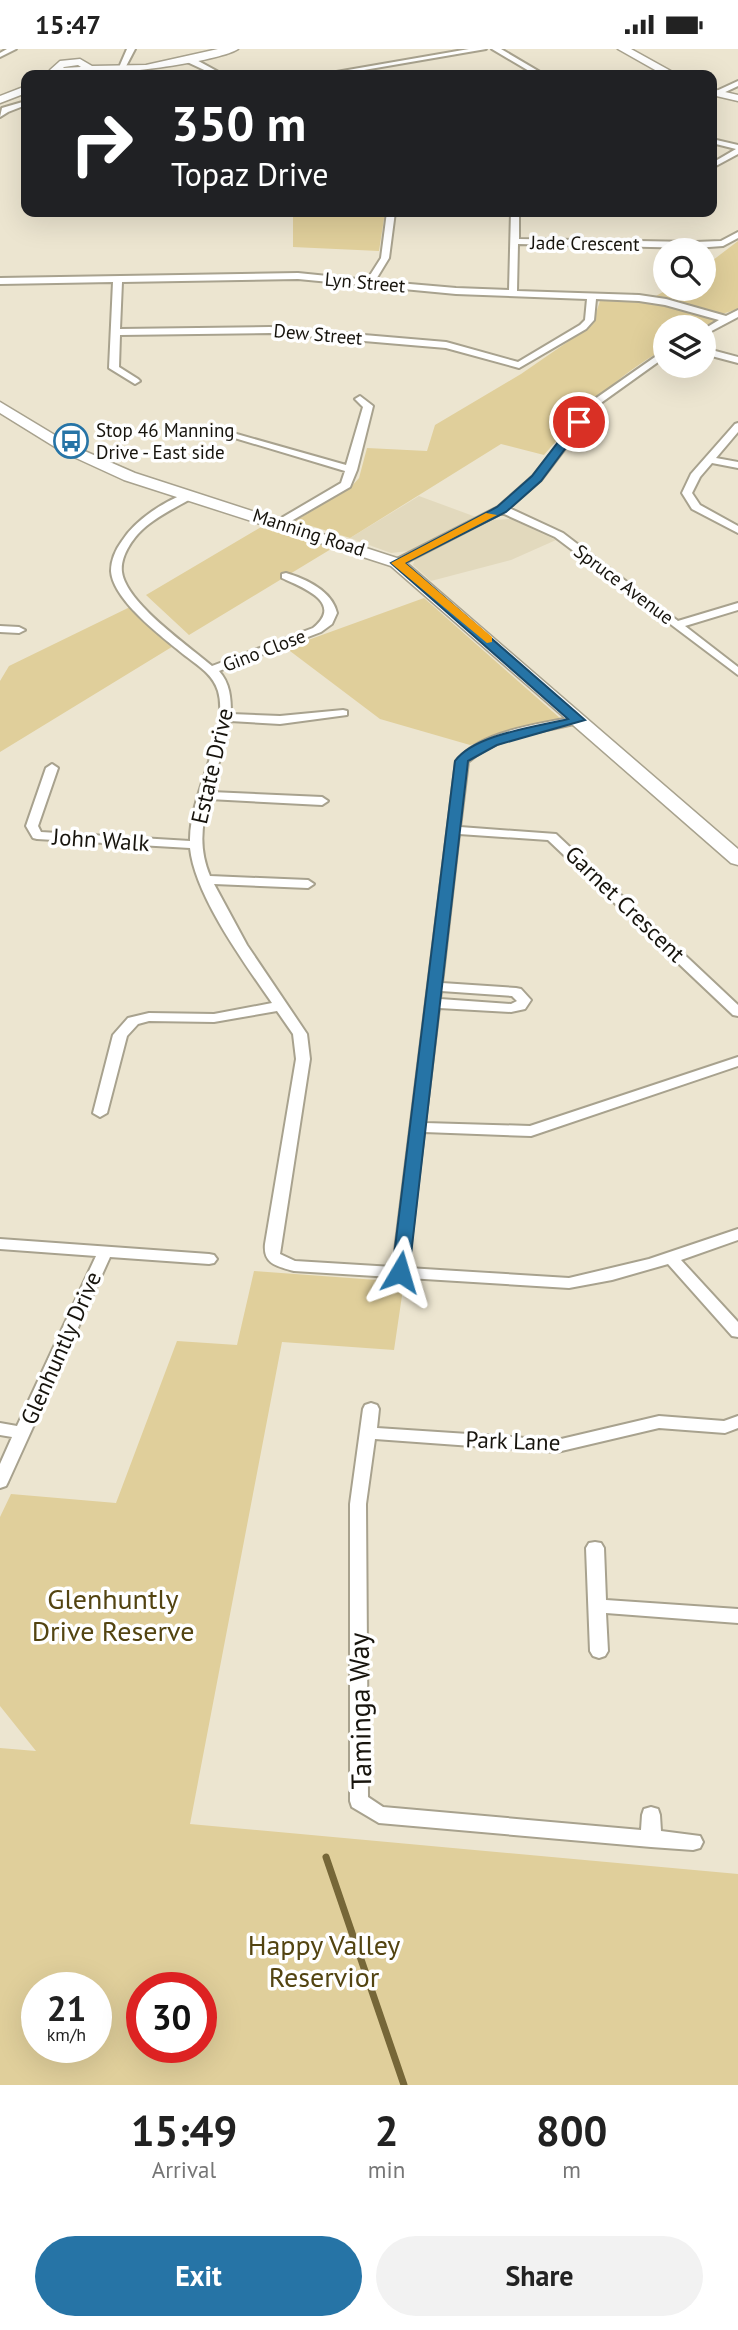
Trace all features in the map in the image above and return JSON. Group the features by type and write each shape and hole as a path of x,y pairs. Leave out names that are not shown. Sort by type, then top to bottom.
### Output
{"street":[{"path":"1,55 12,49"},
{"path":"122,70 131,49"},
{"path":"131,70 233,49"},
{"path":"354,70 482,49"},
{"path":"496,49 532,70"},
{"path":"624,49 663,70"},
{"path":"188,59 210,70"},
{"path":"57,70 55,66 85,62 114,70"},
{"path":"378,66 385,70"},
{"path":"717,92 738,83"},
{"path":"0,100 21,91"},
{"path":"717,94 738,98"},
{"path":"0,115 5,110 21,105"},
{"path":"717,143 738,149"},
{"path":"717,163 738,149"},
{"path":"369,282 385,258 390,217"},
{"path":"513,293 515,217"},
{"name":"Jade Crescent","path":"514,241 695,245 723,243 738,235"},
{"name":"Lyn Street","path":"0,281 298,276 666,302 727,319"},
{"path":"118,278 114,368 135,381"},
{"name":"Dew Street","path":"115,332 270,330 446,345 519,365 583,327 589,320 592,296"},
{"path":"716,325 738,313"},
{"path":"716,354 738,360"},
{"path":"397,563 502,509 537,478 595,403 653,362"},
{"path":"282,522 346,485 368,406 360,399"},
{"name":"Manning Road","path":"0,406 92,461 190,495 349,543 397,563 738,859"},
{"path":"738,426 688,485 689,500 704,513 738,530"},
{"path":"233,436 352,470"},
{"path":"709,459 738,465"},
{"name":"Estate Drive","path":"190,495 142,524 132,534 119,556 117,573 123,588 136,604 211,670 225,687 227,699 224,717 204,795 195,845 206,880 300,1034 303,1059 272,1254 276,1260 294,1266 400,1272"},
{"name":"Spruce Avenue","path":"502,509 559,535 679,624 738,672"},
{"name":"Gino Close","path":"211,670 317,630 328,621 331,615 328,600 314,589 286,576"},
{"path":"679,624 738,606"},
{"path":"0,629 19,630"},
{"path":"224,717 280,720 343,713"},
{"path":"578,720 492,742 467,754 462,761 400,1272 569,1283 611,1276 673,1259 738,1234"},
{"name":"John Walk","path":"52,768 32,826 37,835 195,845"},
{"path":"204,795 322,801"},
{"name":"Garnet Crescent","path":"453,830 552,837 738,1012"},
{"path":"206,880 308,884"},
{"path":"431,1003 511,1008 520,1006 524,1000 516,992 433,986"},
{"path":"100,1113 120,1035 132,1021 149,1017 214,1018 281,1006"},
{"path":"418,1127 531,1131 738,1061"},
{"path":"0,1244 209,1259"},
{"name":"Glenhuntly Drive","path":"0,1482 105,1252"},
{"path":"673,1259 738,1332"},
{"name":"Taminga Way","path":"370,1409 358,1504 359,1801 379,1815 693,1842"},
{"name":"Park Lane","path":"368,1433 557,1446 659,1422 725,1427 738,1422"},
{"path":"0,1429 23,1433"},
{"path":"595,1548 599,1651"},
{"path":"598,1605 738,1616"},
{"path":"650,1815 651,1839"}],"shaded area":[{"path":"419,496 476,517 409,551 391,553 350,538"},
{"path":"511,519 556,540 511,560 431,581 413,565 415,559 493,520"}],"green space":[{"path":"293,217 384,217 379,251 293,247"},
{"path":"738,241 738,309 722,314 674,301 716,301 716,258"},
{"path":"609,299 663,303 709,315 653,315 653,356 630,371 585,410 544,455 501,444 350,538 295,521 351,487 359,478 367,448 427,451 435,425 521,374 592,325 600,301"},
{"path":"268,523 336,546 189,635 146,595"},
{"path":"424,598 561,719 470,745 380,719 286,648"},
{"path":"130,607 175,645 0,752 0,681 9,666"},
{"name":"Happy Valley Reservior","path":"254,1271 404,1282 394,1350 282,1342 190,1824 738,1874 738,2085 0,2085 0,1748 36,1751 0,1706 0,1517 11,1494 116,1503 177,1341 237,1345"}],"waterway":[{"path":"326,1857 404,2085"}],"slow traffic":[{"path":"487,640 397,563 491,515"}],"place":[{"name":"Stop 46 Manning Drive - East side","path":"71,441"}],"route":[{"path":"400,1272 462,761 467,754 492,742 578,720 397,563 502,509 537,478 579,422"}],"park label":[{"name":"Glenhuntly Drive Reserve","path":"113,1615"}]}
